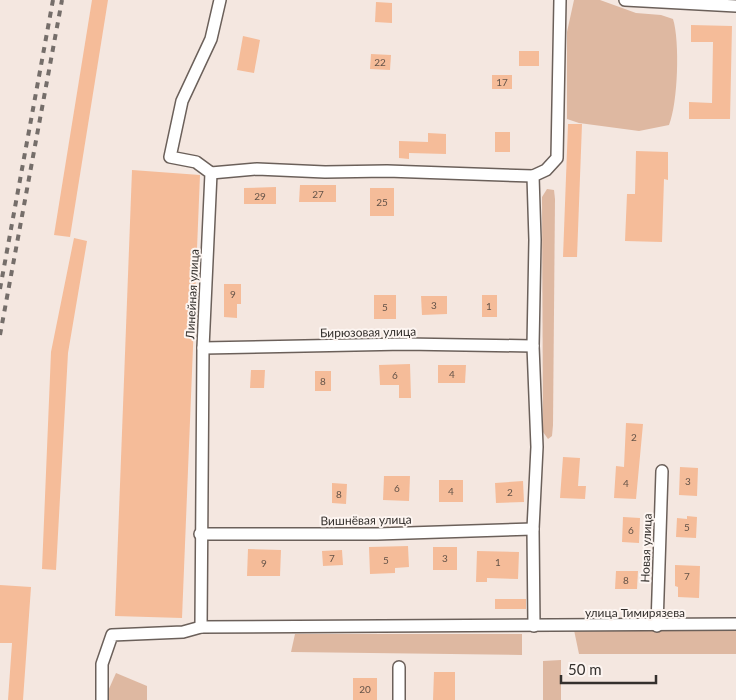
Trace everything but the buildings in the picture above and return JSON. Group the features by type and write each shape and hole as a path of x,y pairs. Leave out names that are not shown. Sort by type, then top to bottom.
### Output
{"street":[{"path":"220,0 211,39 182,101 170,157 196,162 211,173 257,169 533,176 546,170 557,158 560,0"},
{"path":"625,0 736,6"},
{"name":"Линейная улица","path":"201,627 200,534 203,348 211,173"},
{"path":"533,176 535,240 533,346 537,447 533,529 534,626"},
{"name":"Бирюзовая улица","path":"203,348 405,344 533,346"},
{"name":"Новая улица","path":"657,626 662,472"},
{"name":"Вишнёвая улица","path":"200,534 377,534 533,529"},
{"name":"улица Тимирязева","path":"102,700 102,664 112,634 183,632 201,627 657,626 736,624"},
{"path":"399,667 399,700"}],"shaded area":[{"path":"574,0 600,0 636,13 661,15 673,19 677,42 677,72 674,102 669,125 639,131 579,123 567,119 567,32"},
{"path":"547,189 554,190 555,199 553,425 552,436 548,439 543,432 542,197"},
{"path":"574,630 736,631 736,654 579,654"},
{"path":"295,634 522,634 522,655 291,652"},
{"path":"561,660 561,700 543,700 543,661"},
{"path":"116,673 147,686 147,700 108,700 108,691"}],"railway":[{"path":"0,289 53,0"},
{"path":"0,335 62,0"}]}
